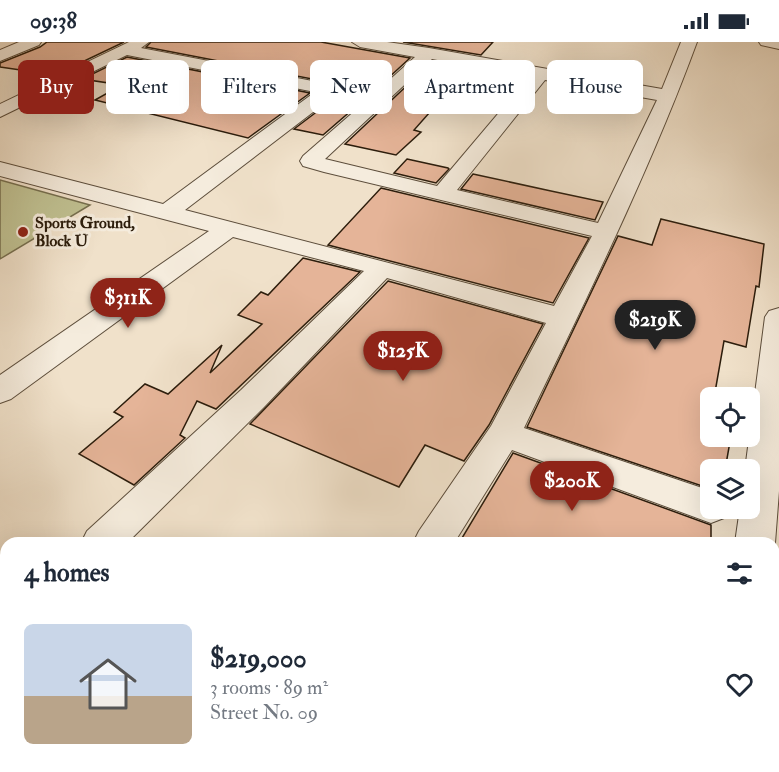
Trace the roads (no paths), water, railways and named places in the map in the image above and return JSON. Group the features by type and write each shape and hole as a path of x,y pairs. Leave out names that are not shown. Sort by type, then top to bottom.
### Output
{"street":[{"path":"0,56 33,42"},
{"path":"360,42 668,96"},
{"path":"437,537 504,434 606,232 668,96 689,42"},
{"path":"767,42 779,44"},
{"path":"0,111 134,46 310,84"},
{"path":"392,87 429,53"},
{"path":"442,194 541,74"},
{"path":"166,213 310,105"},
{"path":"298,150 355,114"},
{"path":"261,142 298,150 315,164 606,232"},
{"path":"0,169 382,268 563,318"},
{"path":"0,391 228,229"},
{"path":"107,537 253,398 382,268"},
{"path":"735,519 764,533 779,317"},
{"path":"504,434 700,503"}],"place":[{"name":"Sports Ground, Block U","path":"23,232"}]}
